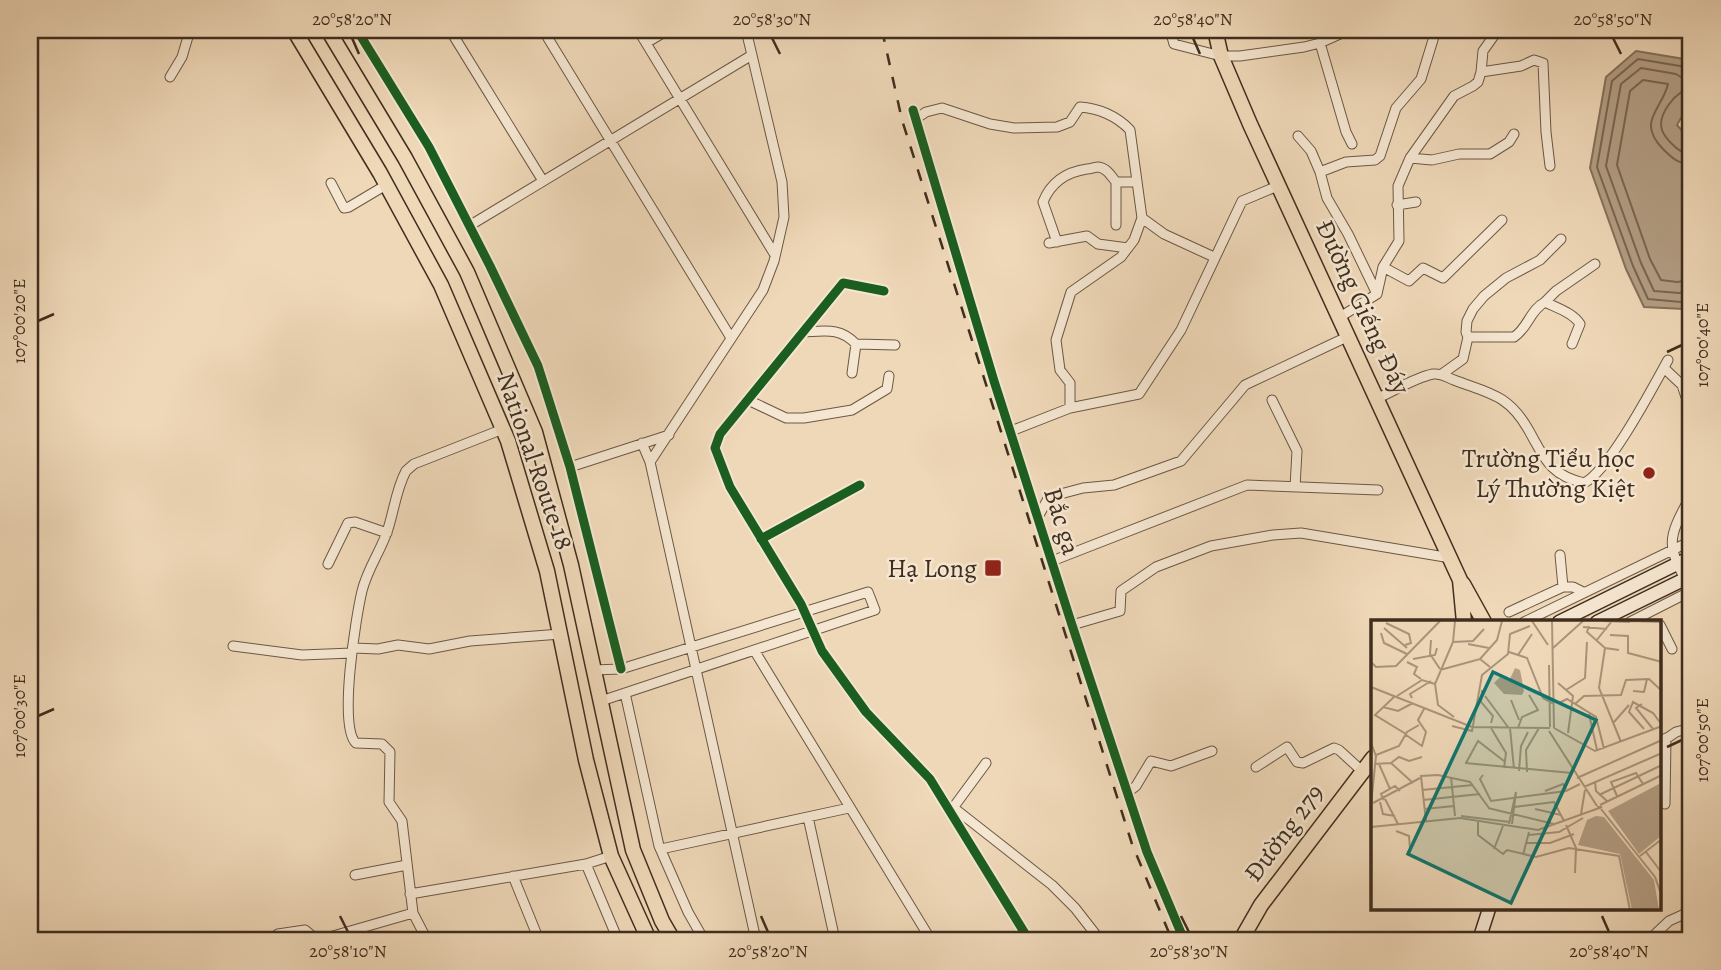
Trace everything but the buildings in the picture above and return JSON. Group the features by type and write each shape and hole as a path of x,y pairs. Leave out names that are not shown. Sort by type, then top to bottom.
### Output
{"main road":[{"name":"National Route 18","path":"294,30 386,185 441,285 503,429 547,571 586,760 611,856 649,940"},
{"name":"National Route 18","path":"326,30 405,158 467,272 535,432 571,565 633,850 662,921 673,940"},
{"path":"302,43 326,30"},
{"name":"Đường Giếng Đáy","path":"1215,30 1221,55 1340,317 1460,580 1484,620"},
{"path":"1563,620 1691,557"},
{"path":"1601,620 1688,577"},
{"name":"Đường Giếng Đáy","path":"1460,580 1464,620"},
{"path":"570,676 593,670"},
{"name":"Đường 279","path":"1241,940 1261,905 1371,760"},
{"path":"1479,940 1488,911"}],"street":[{"path":"170,77 182,57 190,30"},
{"path":"357,30 429,148 538,366 570,467 621,669"},
{"path":"450,30 543,181"},
{"path":"543,30 731,338"},
{"path":"638,30 775,255"},
{"path":"646,43 668,30"},
{"path":"650,463 763,290 784,217 782,182 746,30"},
{"path":"1170,30 1174,44 1221,55 1241,56 1320,43 1349,30"},
{"path":"1320,172 1346,162 1375,160 1380,156 1396,108 1421,79 1436,30"},
{"path":"1340,317 1377,294 1383,267 1399,241 1398,186 1410,158 1454,96 1474,86 1481,72 1483,51 1498,30"},
{"path":"1320,43 1352,144"},
{"path":"469,226 752,55"},
{"path":"1481,72 1521,66 1534,60 1544,63 1550,166"},
{"name":"Bắc ga","path":"1137,182 1130,130 1122,121 1093,108 1080,107 1070,122 1057,127 1002,126 942,108 915,114 1072,625 1147,852 1184,940"},
{"path":"1410,158 1432,160 1459,154 1490,154 1509,142 1514,134"},
{"path":"1298,136 1311,151 1327,198 1377,294"},
{"path":"1116,225 1116,182 1108,172 1098,167 1071,172 1049,188 1043,202 1053,243 1087,236 1098,244 1128,248"},
{"path":"1070,408 1070,383 1060,370 1056,340 1071,292 1121,257 1134,240 1142,218 1137,182 1116,182"},
{"path":"331,183 344,208 386,185"},
{"path":"1011,431 1070,408 1139,394 1181,330 1242,201 1280,185"},
{"path":"1397,205 1416,202"},
{"path":"1142,218 1164,234 1214,257"},
{"path":"1383,267 1409,281 1419,269 1424,268 1443,278 1502,220"},
{"path":"1378,398 1419,379 1442,374 1463,359 1468,337 1467,321 1484,296 1506,278 1540,260 1561,239"},
{"path":"1468,337 1514,337 1520,333 1536,307 1595,264"},
{"path":"884,291 843,283 720,434 715,448 730,487 805,612 822,651 866,712 930,779 952,810 1029,940"},
{"path":"1545,302 1569,313 1579,321 1572,344"},
{"path":"803,332 843,333 856,344 895,345"},
{"path":"1039,515 1049,497 1083,488 1114,485 1181,461 1245,385 1349,336"},
{"path":"852,373 856,344"},
{"path":"1442,374 1503,399 1528,428 1548,464 1560,475 1584,483 1592,479 1607,463 1666,364 1682,385 1691,412"},
{"path":"748,400 786,418 804,418 852,410 887,389 890,376"},
{"path":"1272,400 1297,451 1295,487"},
{"path":"426,940 413,913 402,821 390,803 390,752 382,744 356,743 351,736 347,694 353,650 362,592 387,533 403,476 410,467 503,429"},
{"path":"570,467 670,435"},
{"path":"642,443 650,463 755,940"},
{"path":"761,539 860,485"},
{"path":"1052,561 1247,485 1378,490"},
{"path":"1634,620 1691,591 1688,577 1672,550 1672,533 1691,495"},
{"path":"328,564 348,523 355,522 387,533"},
{"path":"1072,625 1120,611 1121,592 1156,567 1234,540 1301,533 1451,558"},
{"path":"1528,620 1691,541"},
{"path":"1560,555 1563,587"},
{"path":"1509,612 1563,587 1573,587 1583,592"},
{"path":"593,670 621,669 868,593 874,610 601,701"},
{"path":"1651,611 1657,620"},
{"path":"1662,630 1672,649"},
{"path":"233,646 291,655 378,649 397,645 429,649 470,641 561,634"},
{"path":"754,650 931,940"},
{"path":"625,693 661,849 688,912 704,940"},
{"path":"1665,804 1663,741 1676,732 1691,728"},
{"path":"1256,767 1287,747 1297,762 1303,763 1334,748 1362,771"},
{"path":"1127,793 1136,786 1151,761 1171,766 1212,751"},
{"path":"952,810 986,763"},
{"path":"661,849 849,808"},
{"path":"952,810 1052,885 1101,940"},
{"path":"808,817 835,940"},
{"path":"410,894 586,864 611,856"},
{"path":"586,864 618,940"},
{"path":"355,875 407,865"},
{"path":"513,876 539,940"},
{"path":"1649,940 1669,922 1691,911"},
{"path":"270,940 278,934 305,930 318,940 413,913"}],"water":[{"path":"1636,51 1684,59 1691,66 1691,100 1677,125 1691,141 1691,305 1684,309 1644,307 1626,269 1590,168 1606,77"}],"railway":[{"path":"882,30 902,120 1132,844 1172,940"}],"cycle path":[{"path":"357,30 429,147 538,366 570,467 621,669"},
{"path":"913,110 994,381 1072,625 1147,852 1184,940"},
{"path":"884,291 843,283 720,434 715,448 730,487 801,604 822,651 866,712 930,779 1029,940"},
{"path":"761,539 860,485"}],"place":[{"name":"Trường Tiểu học Lý Thường Kiệt","path":"1649,473"},
{"name":"Hạ Long","path":"993,568"}]}
